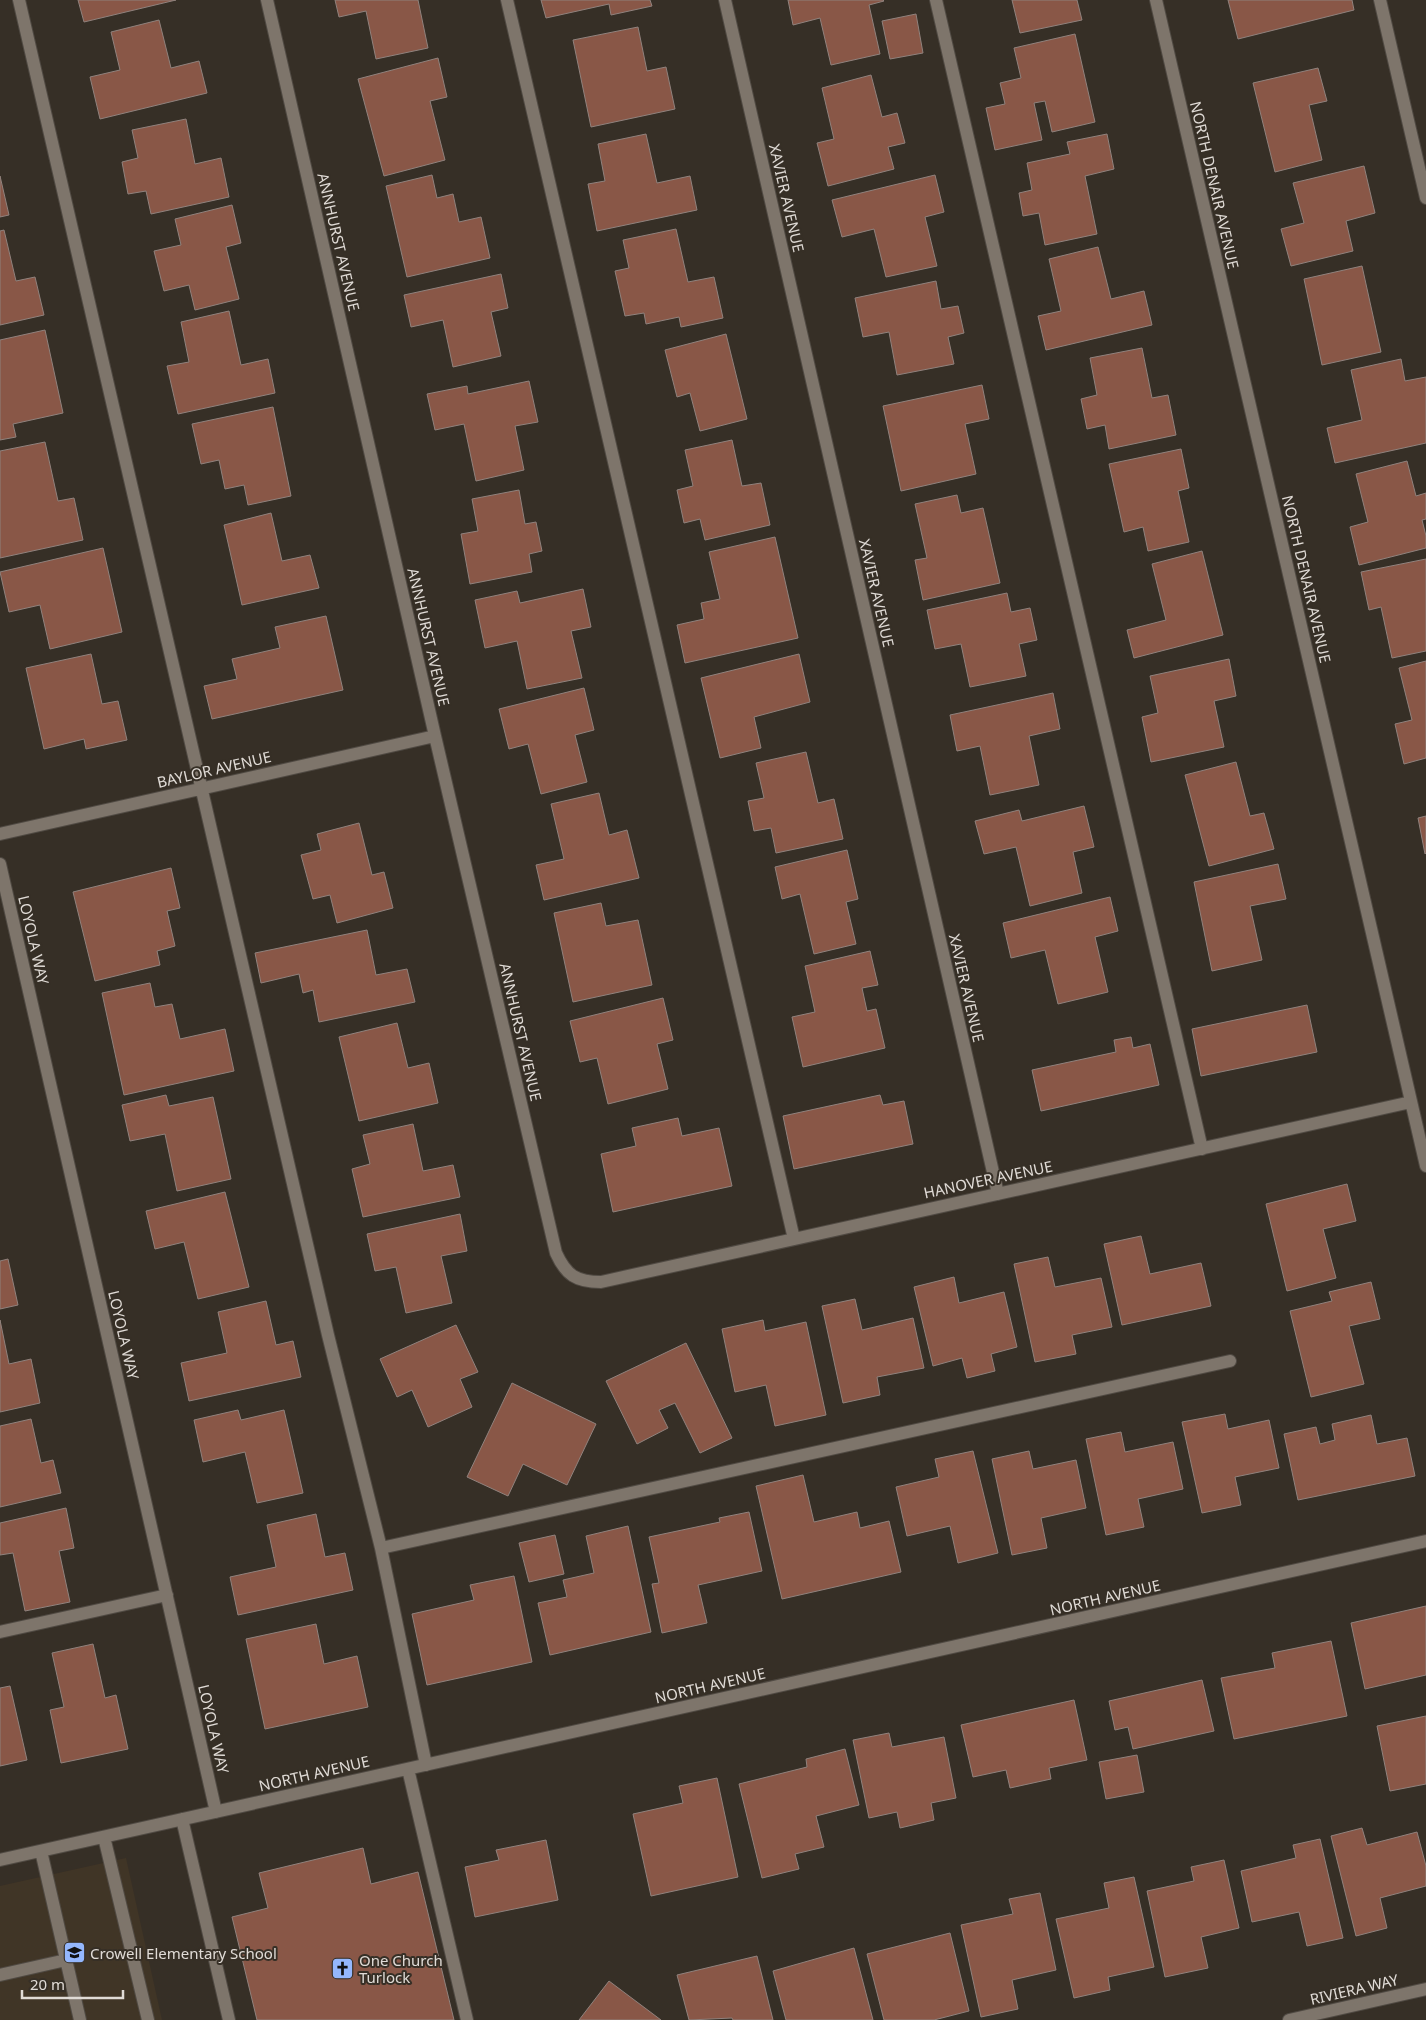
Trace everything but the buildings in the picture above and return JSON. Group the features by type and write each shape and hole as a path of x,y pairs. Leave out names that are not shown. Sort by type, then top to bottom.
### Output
{"street":[{"path":"19,0 328,1335 380,1548 426,1765"},
{"name":"ANNHURST AVENUE","path":"267,0 435,736 556,1253 562,1266 572,1276"},
{"path":"507,0 794,1239"},
{"name":"XAVIER AVENUE","path":"724,0 998,1194"},
{"path":"936,0 1202,1149"},
{"name":"NORTH DENAIR AVENUE","path":"1156,0 1426,1166"},
{"path":"1380,0 1426,198"},
{"name":"BAYLOR AVENUE","path":"0,834 435,736"},
{"name":"LOYOLA WAY","path":"0,864 216,1812"},
{"name":"HANOVER AVENUE","path":"572,1276 587,1282 601,1282 1411,1102"},
{"path":"380,1548 1230,1361"},
{"name":"NORTH AVENUE","path":"0,1860 1426,1541"},
{"path":"0,1632 167,1595"},
{"path":"408,1769 467,2020"},
{"path":"182,1819 230,2020"},
{"path":"104,1837 148,2020"},
{"path":"42,1851 80,2020"},
{"path":"0,1975 66,1960"},
{"name":"RIVIERA WAY","path":"1289,2020 1426,1989"}],"shaded area":[{"name":"Crowell Elementary School","path":"126,1858 162,2020 0,2020 0,1886"}],"place":[{"name":"Crowell Elementary School","path":"74,1953"},
{"name":"One Church Turlock","path":"343,1969"}]}
